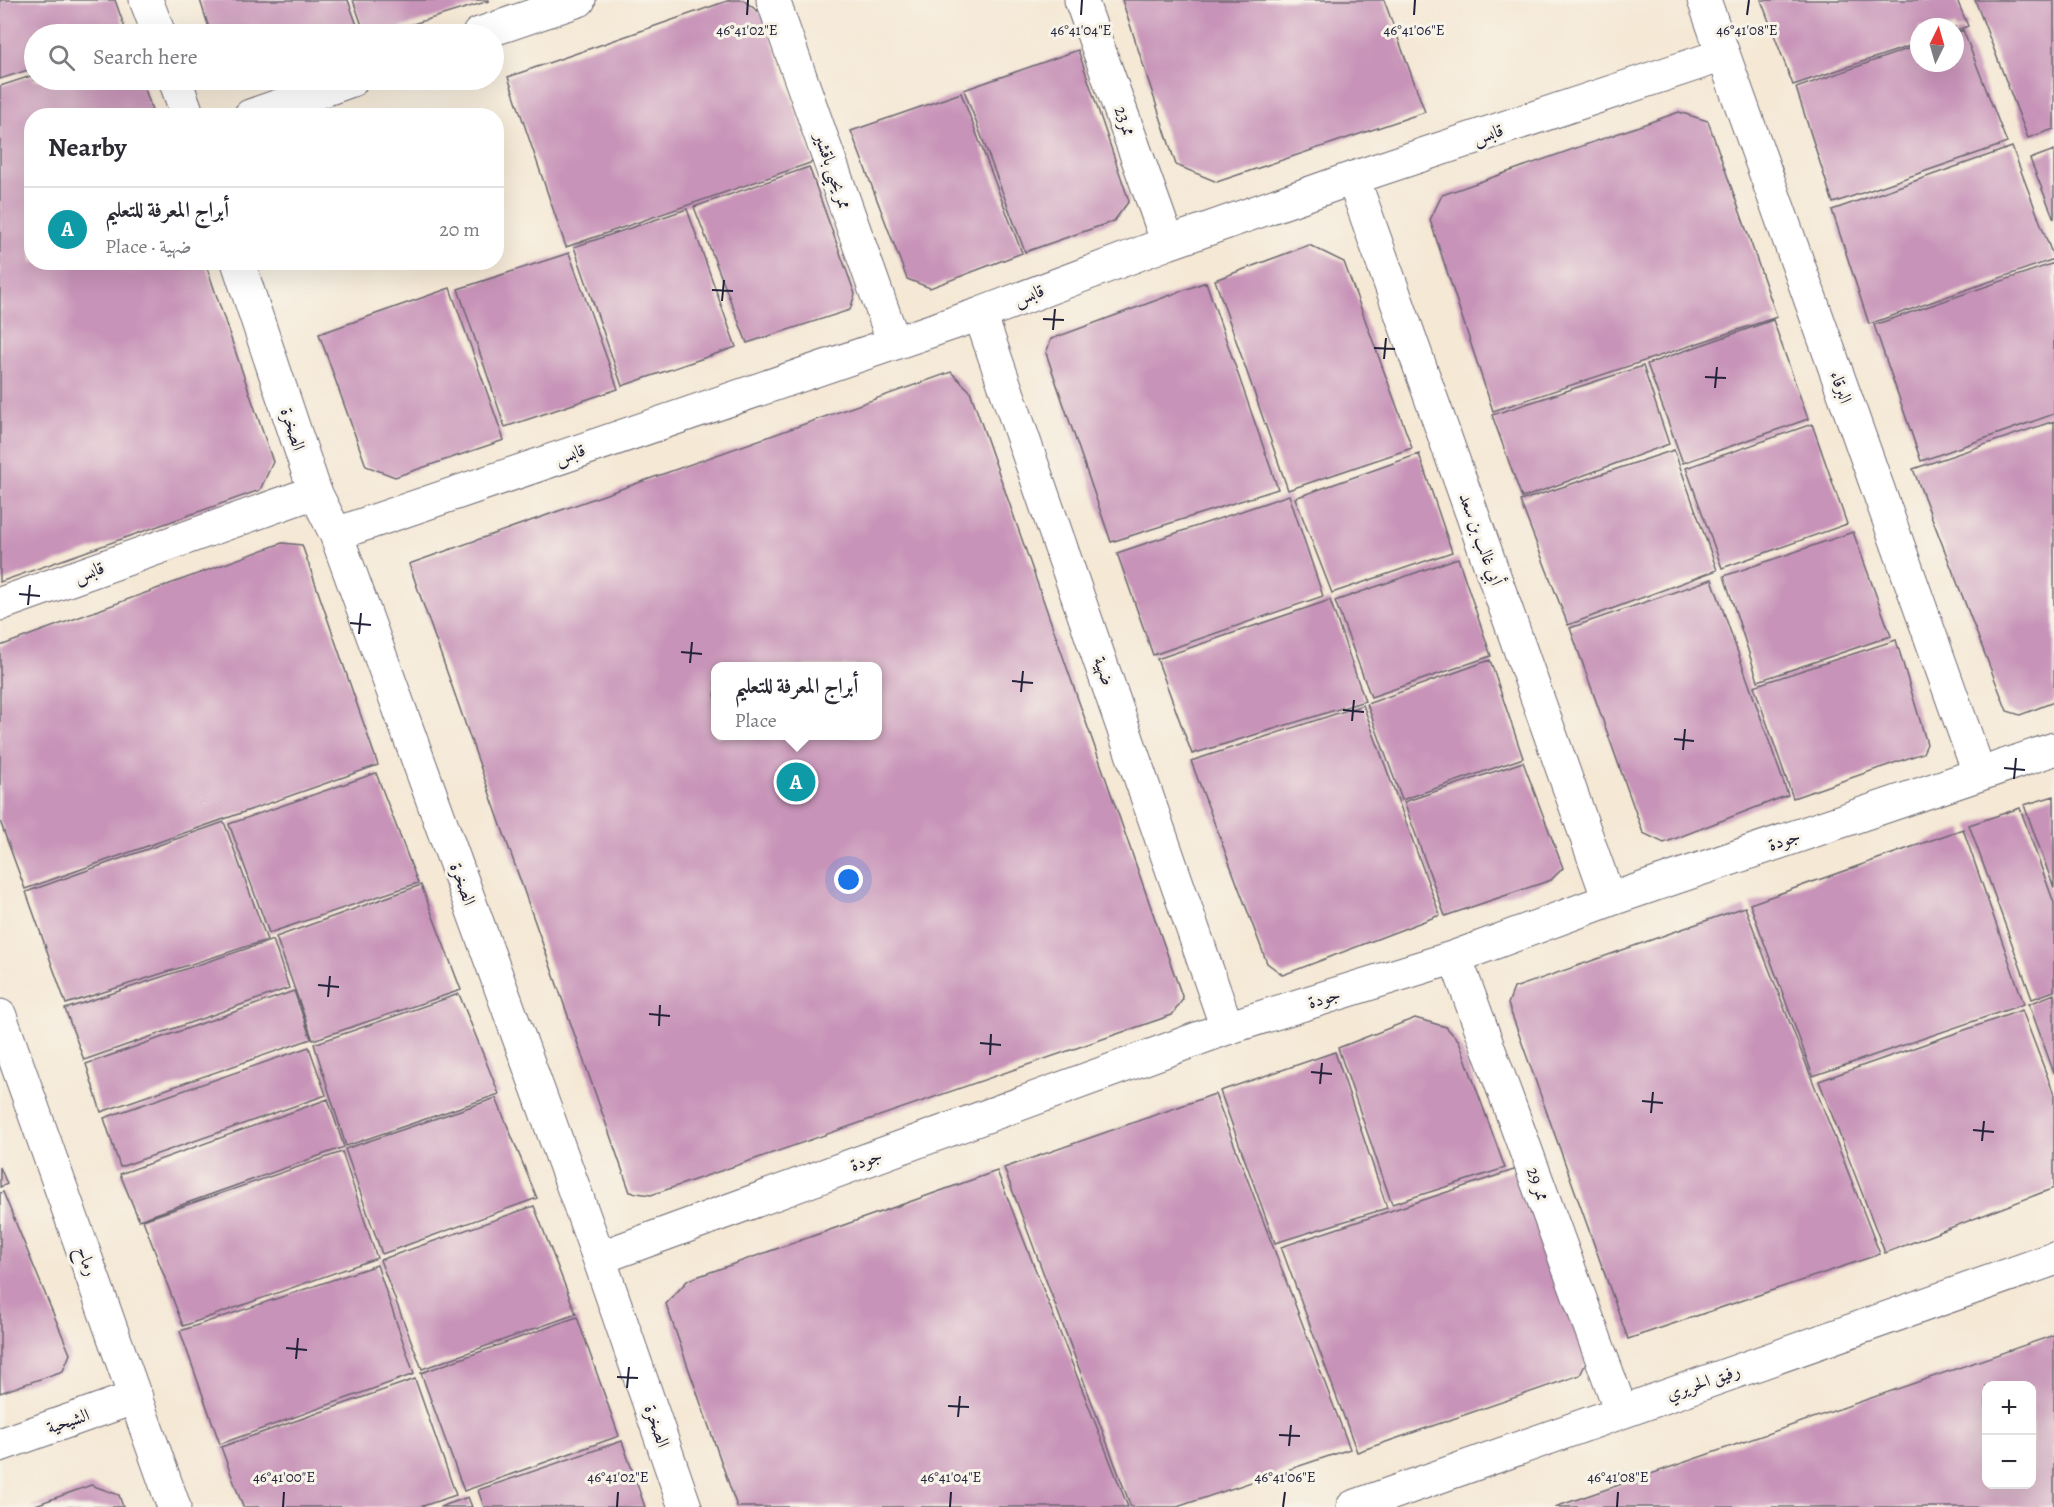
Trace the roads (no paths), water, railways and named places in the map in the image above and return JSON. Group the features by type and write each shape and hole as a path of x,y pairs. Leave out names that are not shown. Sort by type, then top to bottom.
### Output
{"street":[{"path":"146,0 155,24"},
{"path":"502,24 543,6 579,0"},
{"name":"ممر يحيى باقشير","path":"773,0 894,342"},
{"name":"ممر23","path":"1081,0 1168,243"},
{"name":"البرقاء","path":"1704,0 1979,773"},
{"name":"قابس","path":"336,534 980,314 1168,243 1353,178 1723,55"},
{"path":"179,90 185,108"},
{"path":"273,108 324,90"},
{"name":"أبي غالب بن سعد","path":"1353,178 1609,900"},
{"name":"الصخرة","path":"241,270 315,492 336,534 599,1258 685,1507"},
{"name":"ضهية","path":"980,314 1227,1028"},
{"name":"قابس","path":"0,604 315,492"},
{"name":"جودة","path":"599,1258 1227,1028 1455,957 1609,900 2054,749"},
{"name":"ممر 29","path":"1455,957 1621,1411"},
{"name":"رماح","path":"0,1016 174,1507"},
{"name":"رفيق الحريري","path":"1353,1507 2054,1259"},
{"name":"الشيحية","path":"0,1445 136,1397"}],"place":[{"name":"أبراج المعرفة للتعليم","path":"796,782"}]}
